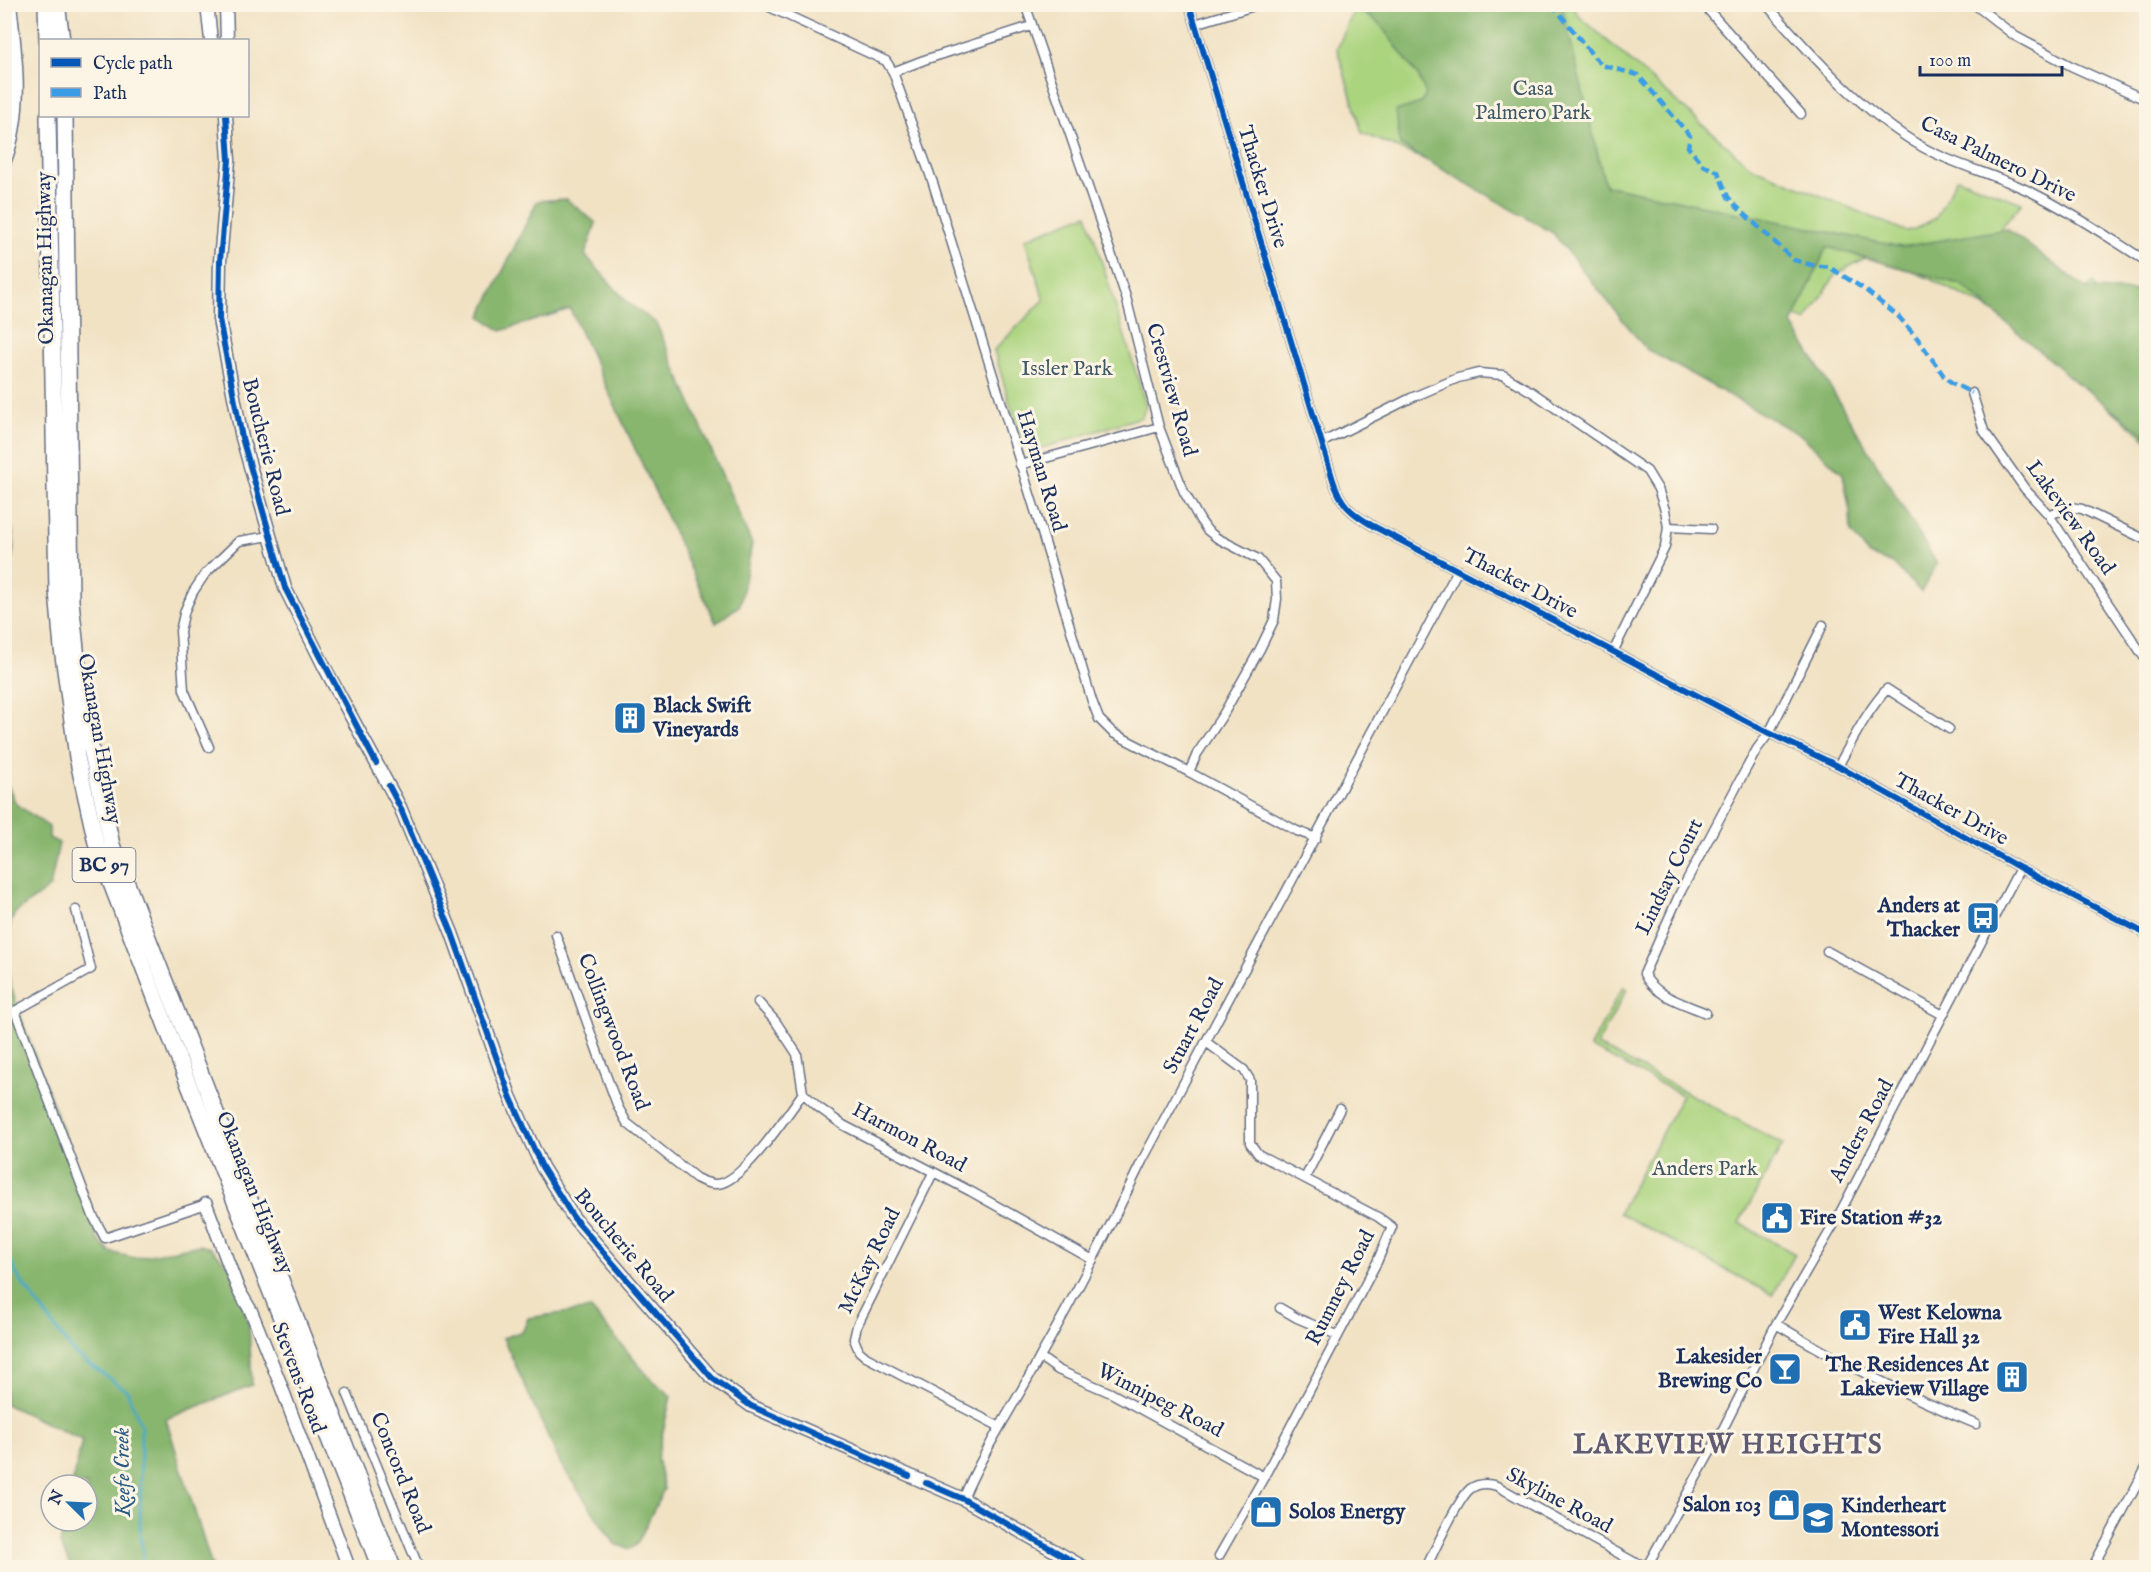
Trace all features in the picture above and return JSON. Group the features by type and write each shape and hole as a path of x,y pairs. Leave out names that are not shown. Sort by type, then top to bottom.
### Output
{"highway":[{"path":"46,4 47,39"},
{"path":"57,4 63,39"},
{"path":"63,39 64,4"},
{"name":"Okanagan Highway","path":"48,117 57,591 62,648 77,757 97,847 380,1568"},
{"name":"Okanagan Highway","path":"65,117 71,601 82,707 112,845 393,1568"}],"main road":[{"path":"4,163 12,143 17,114 10,4"},
{"path":"207,4 211,39"},
{"path":"226,4 227,39"},
{"name":"Boucherie Road","path":"226,117 229,160 220,261 219,319 242,438 285,588 400,807 452,933 510,1096 542,1167 573,1217 712,1378 751,1406 963,1500 1085,1568"},
{"name":"Stevens Road","path":"206,1203 238,1289 251,1311 280,1383 349,1568"}],"street":[{"path":"762,4 886,61 894,72 924,60 1031,26"},
{"name":"Crestview Road","path":"1025,4 1126,297 1159,426 1184,492 1200,520 1217,538 1258,559 1276,581 1277,600 1274,620 1260,650 1224,713 1197,754 1190,772"},
{"name":"Thacker Drive","path":"1190,4 1339,498 1354,514 1613,652 1838,766 2020,868 2146,934"},
{"path":"1703,4 1801,114"},
{"name":"Casa Palmero Drive","path":"1766,4 1844,86 1873,112 1923,147 1956,163 2035,194 2146,261"},
{"path":"1974,4 2015,36 2071,66 2146,100"},
{"path":"1195,24 1251,7"},
{"name":"Hayman Road","path":"894,72 933,183 1099,719 1113,733 1297,831 1316,838"},
{"path":"1323,442 1411,398 1458,378 1479,373 1503,375 1533,392 1647,471 1658,489 1668,527 1665,547 1613,652"},
{"name":"Lakeview Road","path":"1972,393 1984,431 2025,489 2049,515 2146,660"},
{"path":"1020,465 1159,426"},
{"path":"2049,515 2071,507 2082,509 2146,540"},
{"path":"1668,527 1711,529"},
{"path":"209,747 184,690 180,632 185,610 205,574 239,541 270,536"},
{"name":"Stuart Road","path":"963,1500 977,1465 1094,1260 1142,1161 1458,570"},
{"path":"1769,733 1823,625"},
{"path":"1838,766 1866,717 1887,690 1949,729"},
{"name":"Lindsay Court","path":"1706,1013 1667,995 1648,983 1644,974 1680,893 1715,825 1757,749 1769,733"},
{"name":"Anders Road","path":"1646,1567 1723,1429 1776,1324 1833,1226 2020,868"},
{"path":"76,910 91,969 15,1011 93,1216 105,1238 206,1203"},
{"name":"Collingwood Road","path":"556,935 596,1049 618,1107 627,1123 696,1178 706,1184 722,1183 747,1166 803,1093"},
{"path":"1827,951 1943,1015"},
{"path":"758,1002 776,1022 796,1054 803,1093"},
{"name":"Rumney Road","path":"1206,1042 1244,1070 1250,1080 1250,1143 1258,1154 1378,1217 1392,1227 1377,1262 1264,1477 1219,1556"},
{"name":"Harmon Road","path":"803,1093 843,1125 1094,1260"},
{"path":"1305,1178 1340,1109"},
{"name":"McKay Road","path":"933,1173 870,1297 854,1339 859,1351 866,1357 1000,1427"},
{"path":"1280,1308 1337,1335"},
{"path":"1776,1324 1906,1392 1976,1424"},
{"name":"Winnipeg Road","path":"1040,1357 1058,1370 1111,1394 1264,1477"},
{"name":"Concord Road","path":"347,1393 419,1568"},
{"path":"2092,1568 2146,1468"},
{"name":"Skyline Road","path":"1426,1568 1464,1496 1475,1487 1488,1484 1497,1486 1646,1567"}],"green space":[{"name":"Casa Palmero Park","path":"1560,4 1567,8 1566,5 1573,5 1578,15 1750,166 1905,231 1913,230 1936,218 1957,178 2022,203 2001,228 2082,296 2093,282 2140,364 2146,368 2146,439 1994,311 1930,279 1872,254 1836,274 1806,321 1362,133 1337,49 1356,5"},
{"name":"Casa Palmero Park","path":"1357,5 1562,5 1605,185 1901,247 2007,229 2087,289 2146,291 2146,435 2077,383 1962,285 1827,247 1792,324 1937,564 1921,592 1893,564 1869,555 1851,532 1850,511 1843,474 1802,436 1646,349 1553,233 1400,145 1396,111 1421,103 1426,94 1418,76 1379,23 1357,9"},
{"path":"566,199 596,223 585,255 628,303 656,323 752,544 740,605 716,623 570,309 501,331 481,316 537,201"},
{"name":"Issler Park","path":"1087,214 1146,405 1142,417 1033,451 1022,445 994,350 1044,300 1025,239"},
{"path":"5,513 10,522 14,548 5,583"},
{"path":"4,776 16,804 49,827 49,838 59,843 50,887 15,913 10,925 5,962 15,1001 91,1208 97,1239 110,1252 135,1258 200,1245 211,1248 235,1272 249,1326 252,1385 166,1419 212,1567 71,1567 60,1544 62,1533 99,1533 99,1473 75,1473 82,1440 5,1404"},
{"name":"Anders Park","path":"1623,987 1627,989 1597,1045 1783,1144 1739,1223 1795,1254 1773,1295 1619,1213 1682,1095 1590,1047"},
{"path":"591,1309 650,1378 671,1396 657,1458 664,1489 637,1544 630,1549 615,1544 561,1465 503,1338 523,1331 528,1318"}],"waterway":[{"name":"Keefe Creek","path":"4,1246 18,1277 74,1353 127,1391 141,1425 140,1533 145,1568"}],"marked path":[{"path":"1552,4 1602,65 1638,75 1690,136 1688,147 1703,165 1718,172 1728,197 1794,260 1829,267 1864,289 1899,317 1944,376 1952,383 1972,393"}],"cycle path":[{"path":"1189,4 1333,480 1348,508 1373,526 1769,733 1838,766 2020,868 2146,934"},
{"path":"226,117 229,160 220,261 219,319 242,438 285,588 376,763"},
{"path":"389,786 400,807 452,933 510,1096 542,1167 573,1217 712,1378 751,1406 909,1476"},
{"path":"926,1483 963,1499 1085,1568"}],"place":[{"name":"Black Swift Vineyards","path":"630,718"},
{"name":"Anders at Thacker","path":"1983,918"},
{"name":"Fire Station #32","path":"1777,1218"},
{"name":"West Kelowna Fire Hall 32","path":"1855,1325"},
{"name":"Lakesider Brewing Co","path":"1785,1369"},
{"name":"The Residences At Lakeview Village","path":"2012,1377"},
{"name":"Salon 103","path":"1784,1505"},
{"name":"Solos Energy","path":"1266,1512"},
{"name":"Kinderheart Montessori","path":"1818,1518"}],"district":[{"name":"LAKEVIEW HEIGHTS","path":"1728,1446"}]}
